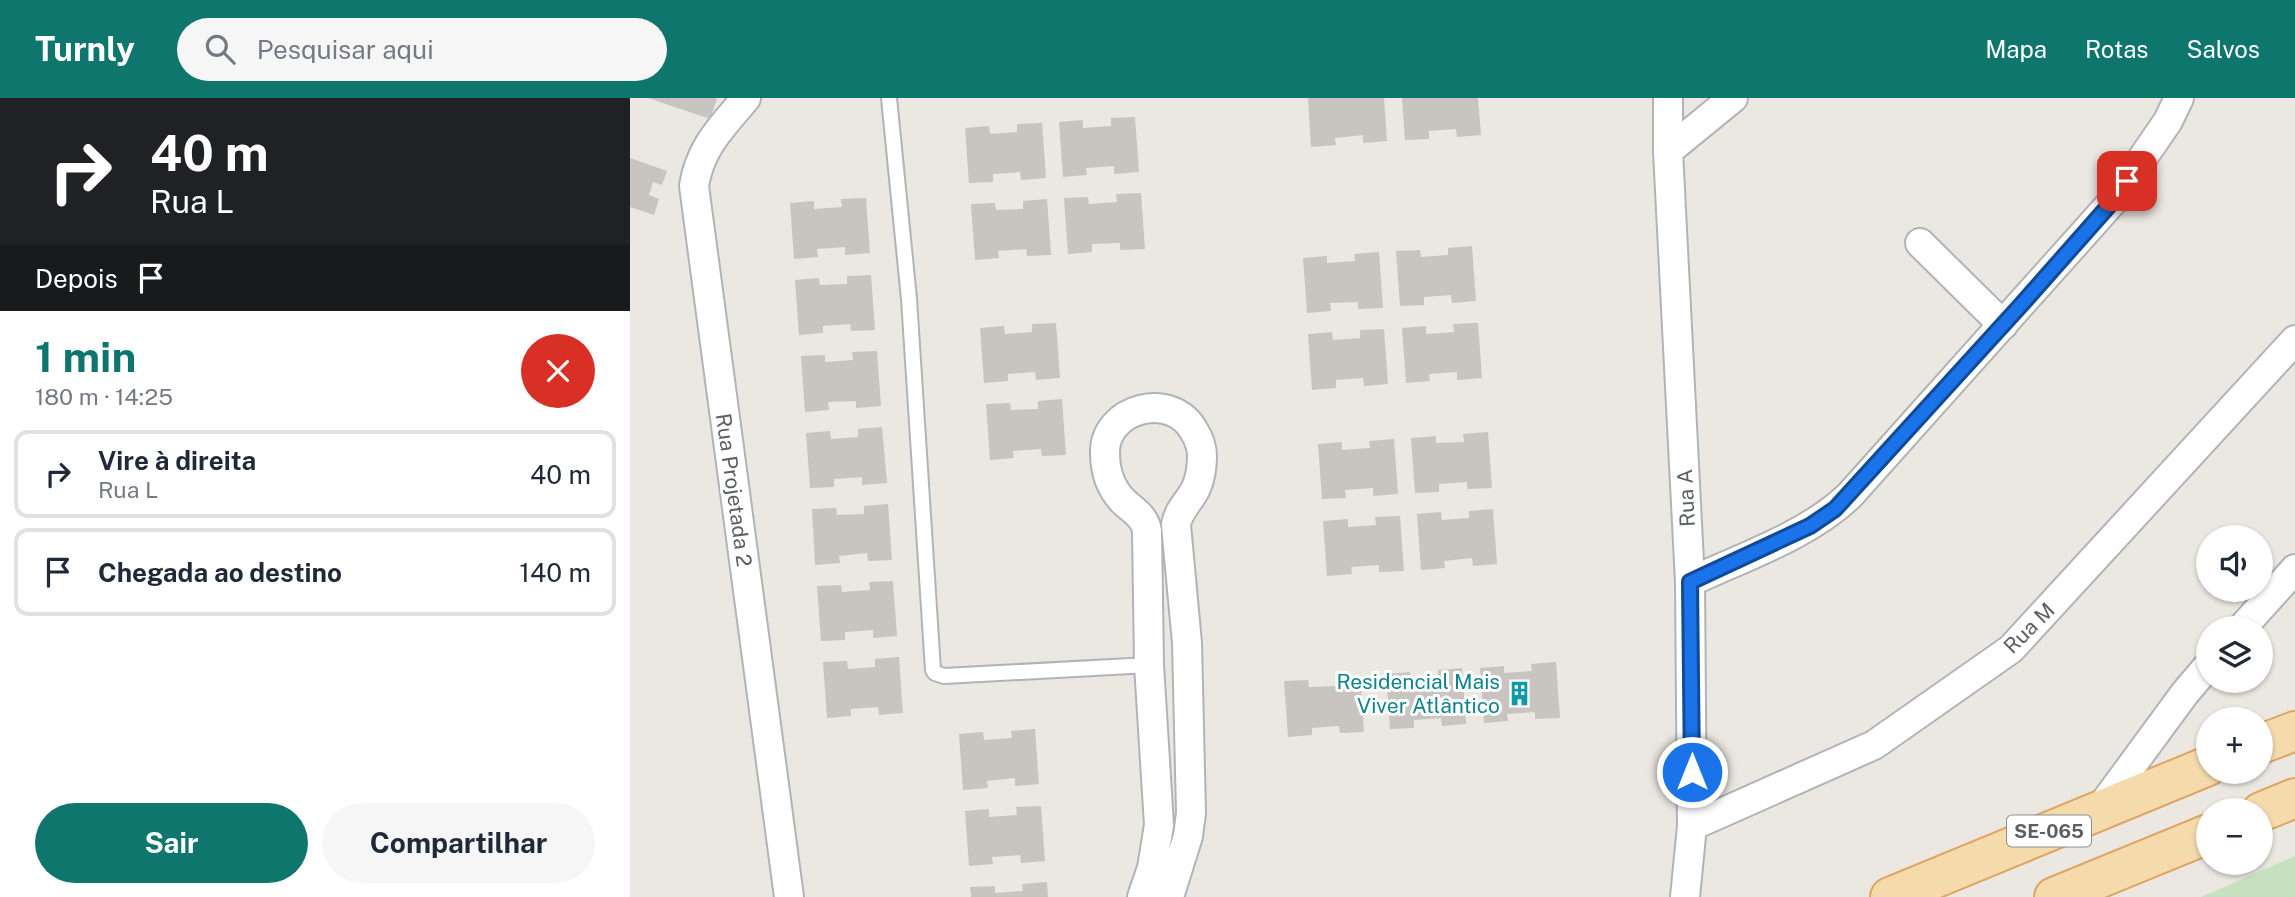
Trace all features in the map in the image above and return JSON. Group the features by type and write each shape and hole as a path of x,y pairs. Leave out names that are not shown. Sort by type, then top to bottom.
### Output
{"main road":[{"path":"2273,739 2295,731"},
{"name":"SE-065","path":"1890,897 2196,771"},
{"path":"2273,807 2295,798"},
{"path":"2054,897 2196,839"}],"street":[{"name":"Rua Projetada 2","path":"746,98 705,149 697,166 694,186 789,897"},
{"name":"Rua A","path":"1668,98 1668,151 1690,582 1692,826 1687,895"},
{"path":"1668,151 1732,98"},
{"path":"1690,582 1810,526 1835,509 2113,201 2168,121 2179,98"},
{"path":"1920,243 2003,325"},
{"name":"Rua M","path":"1692,826 1874,745 2011,649 2295,340"},
{"path":"1142,897 1152,868 1159,825 1149,665 1146,523 1122,500 1108,478 1105,450 1113,428 1132,412 1156,406 1175,411 1191,424 1200,440 1202,455 1196,487 1178,516 1176,525 1187,643 1192,813 1188,836 1169,897"},
{"path":"2253,616 2295,569"},
{"path":"2099,810 2196,680"}],"lane":[{"path":"889,98 909,299 933,670 944,676 1149,665"}],"green space":[{"path":"2295,856 2295,897 2201,897 2251,875 2273,875 2273,866"}],"building":[{"path":"648,98 714,98 717,99 710,119"},
{"path":"1308,98 1384,98 1387,141 1363,143 1363,135 1335,138 1336,145 1311,147"},
{"path":"1402,98 1478,98 1481,135 1457,137 1456,129 1429,131 1429,139 1405,140"},
{"path":"1135,117 1139,172 1114,174 1114,166 1086,168 1087,175 1063,177 1059,122 1083,120 1083,128 1111,126 1111,118"},
{"path":"1042,123 1046,178 1021,180 1020,172 993,174 993,182 969,183 965,128 989,126 990,134 1017,132 1017,124"},
{"path":"630,158 667,171 662,185 653,182 649,195 659,199 654,215 630,207"},
{"path":"1141,193 1145,249 1120,250 1120,243 1092,244 1092,252 1068,254 1064,198 1088,197 1089,204 1117,202 1116,194"},
{"path":"866,198 870,253 845,255 845,247 817,249 818,257 794,259 790,203 814,201 814,209 842,207 841,199"},
{"path":"1047,199 1051,255 1027,256 1026,249 998,251 999,258 975,260 971,204 995,203 996,210 1023,209 1023,201"},
{"path":"1472,246 1476,301 1452,303 1451,295 1424,297 1424,305 1400,306 1396,251 1420,250 1421,257 1448,255 1448,248"},
{"path":"1379,252 1383,308 1358,309 1358,302 1330,303 1331,311 1307,313 1303,258 1327,256 1327,263 1355,261 1354,254"},
{"path":"871,275 875,330 851,331 850,324 823,326 823,333 799,335 795,280 819,278 820,285 847,284 847,276"},
{"path":"1056,323 1060,378 1036,380 1035,372 1008,374 1008,381 984,383 980,328 1004,326 1005,334 1032,332 1032,324"},
{"path":"1478,323 1482,378 1457,380 1457,372 1429,374 1430,381 1406,383 1402,328 1426,326 1426,334 1454,332 1453,324"},
{"path":"1384,329 1388,384 1364,386 1363,378 1336,380 1336,388 1312,390 1308,334 1332,332 1333,340 1360,338 1360,330"},
{"path":"877,351 881,406 856,408 856,401 828,402 829,410 805,412 801,356 825,355 825,362 853,360 852,352"},
{"path":"1062,399 1066,455 1042,456 1041,449 1013,451 1014,458 990,460 986,404 1010,403 1011,410 1038,409 1038,401"},
{"path":"882,427 887,483 862,485 862,477 834,479 834,487 810,488 806,433 830,431 831,439 858,437 858,429"},
{"path":"1488,432 1492,488 1467,489 1467,482 1439,484 1439,492 1415,493 1411,438 1436,436 1436,443 1464,442 1463,434"},
{"path":"1394,439 1398,494 1373,496 1373,488 1345,490 1346,498 1322,499 1318,444 1342,442 1342,450 1370,448 1369,441"},
{"path":"888,504 892,560 868,561 867,553 839,556 840,563 815,565 812,509 836,508 837,515 864,514 864,506"},
{"path":"1493,509 1497,564 1473,566 1472,558 1444,561 1445,568 1421,570 1417,514 1441,512 1442,520 1469,518 1469,511"},
{"path":"1400,516 1404,571 1379,572 1379,565 1351,567 1352,574 1327,576 1323,521 1348,519 1348,527 1376,525 1375,517"},
{"path":"893,581 897,636 873,638 873,630 845,632 845,640 821,641 817,586 841,585 842,592 870,590 869,582"},
{"path":"899,657 903,713 879,715 878,707 851,709 851,716 827,718 823,662 847,661 848,669 875,667 875,659"},
{"name":"Residencial Mais Viver Atlântico","path":"1556,662 1560,718 1535,719 1535,712 1507,714 1508,721 1484,723 1480,668 1504,666 1504,673 1532,671 1531,664"},
{"path":"1462,668 1466,724 1442,726 1441,718 1414,720 1414,728 1390,729 1386,674 1410,672 1411,680 1438,678 1438,670"},
{"path":"1360,676 1364,732 1340,733 1339,726 1312,728 1312,735 1288,737 1284,681 1308,680 1309,687 1336,686 1336,678"},
{"path":"1035,729 1039,784 1015,786 1015,778 987,781 988,788 963,790 959,734 983,732 984,740 1012,738 1011,731"},
{"path":"1041,806 1045,861 1021,863 1020,855 992,857 993,864 969,866 965,811 989,809 989,817 1017,815 1016,807"},
{"path":"1047,882 1048,897 971,897 970,887 995,886 995,893 1023,891 1022,884"}],"place":[{"name":"Residencial Mais Viver Atlântico","path":"1520,693"}],"route":[{"path":"1692,772 1690,582 1810,526 1835,509 2021,305 2113,201 2127,181"}]}
